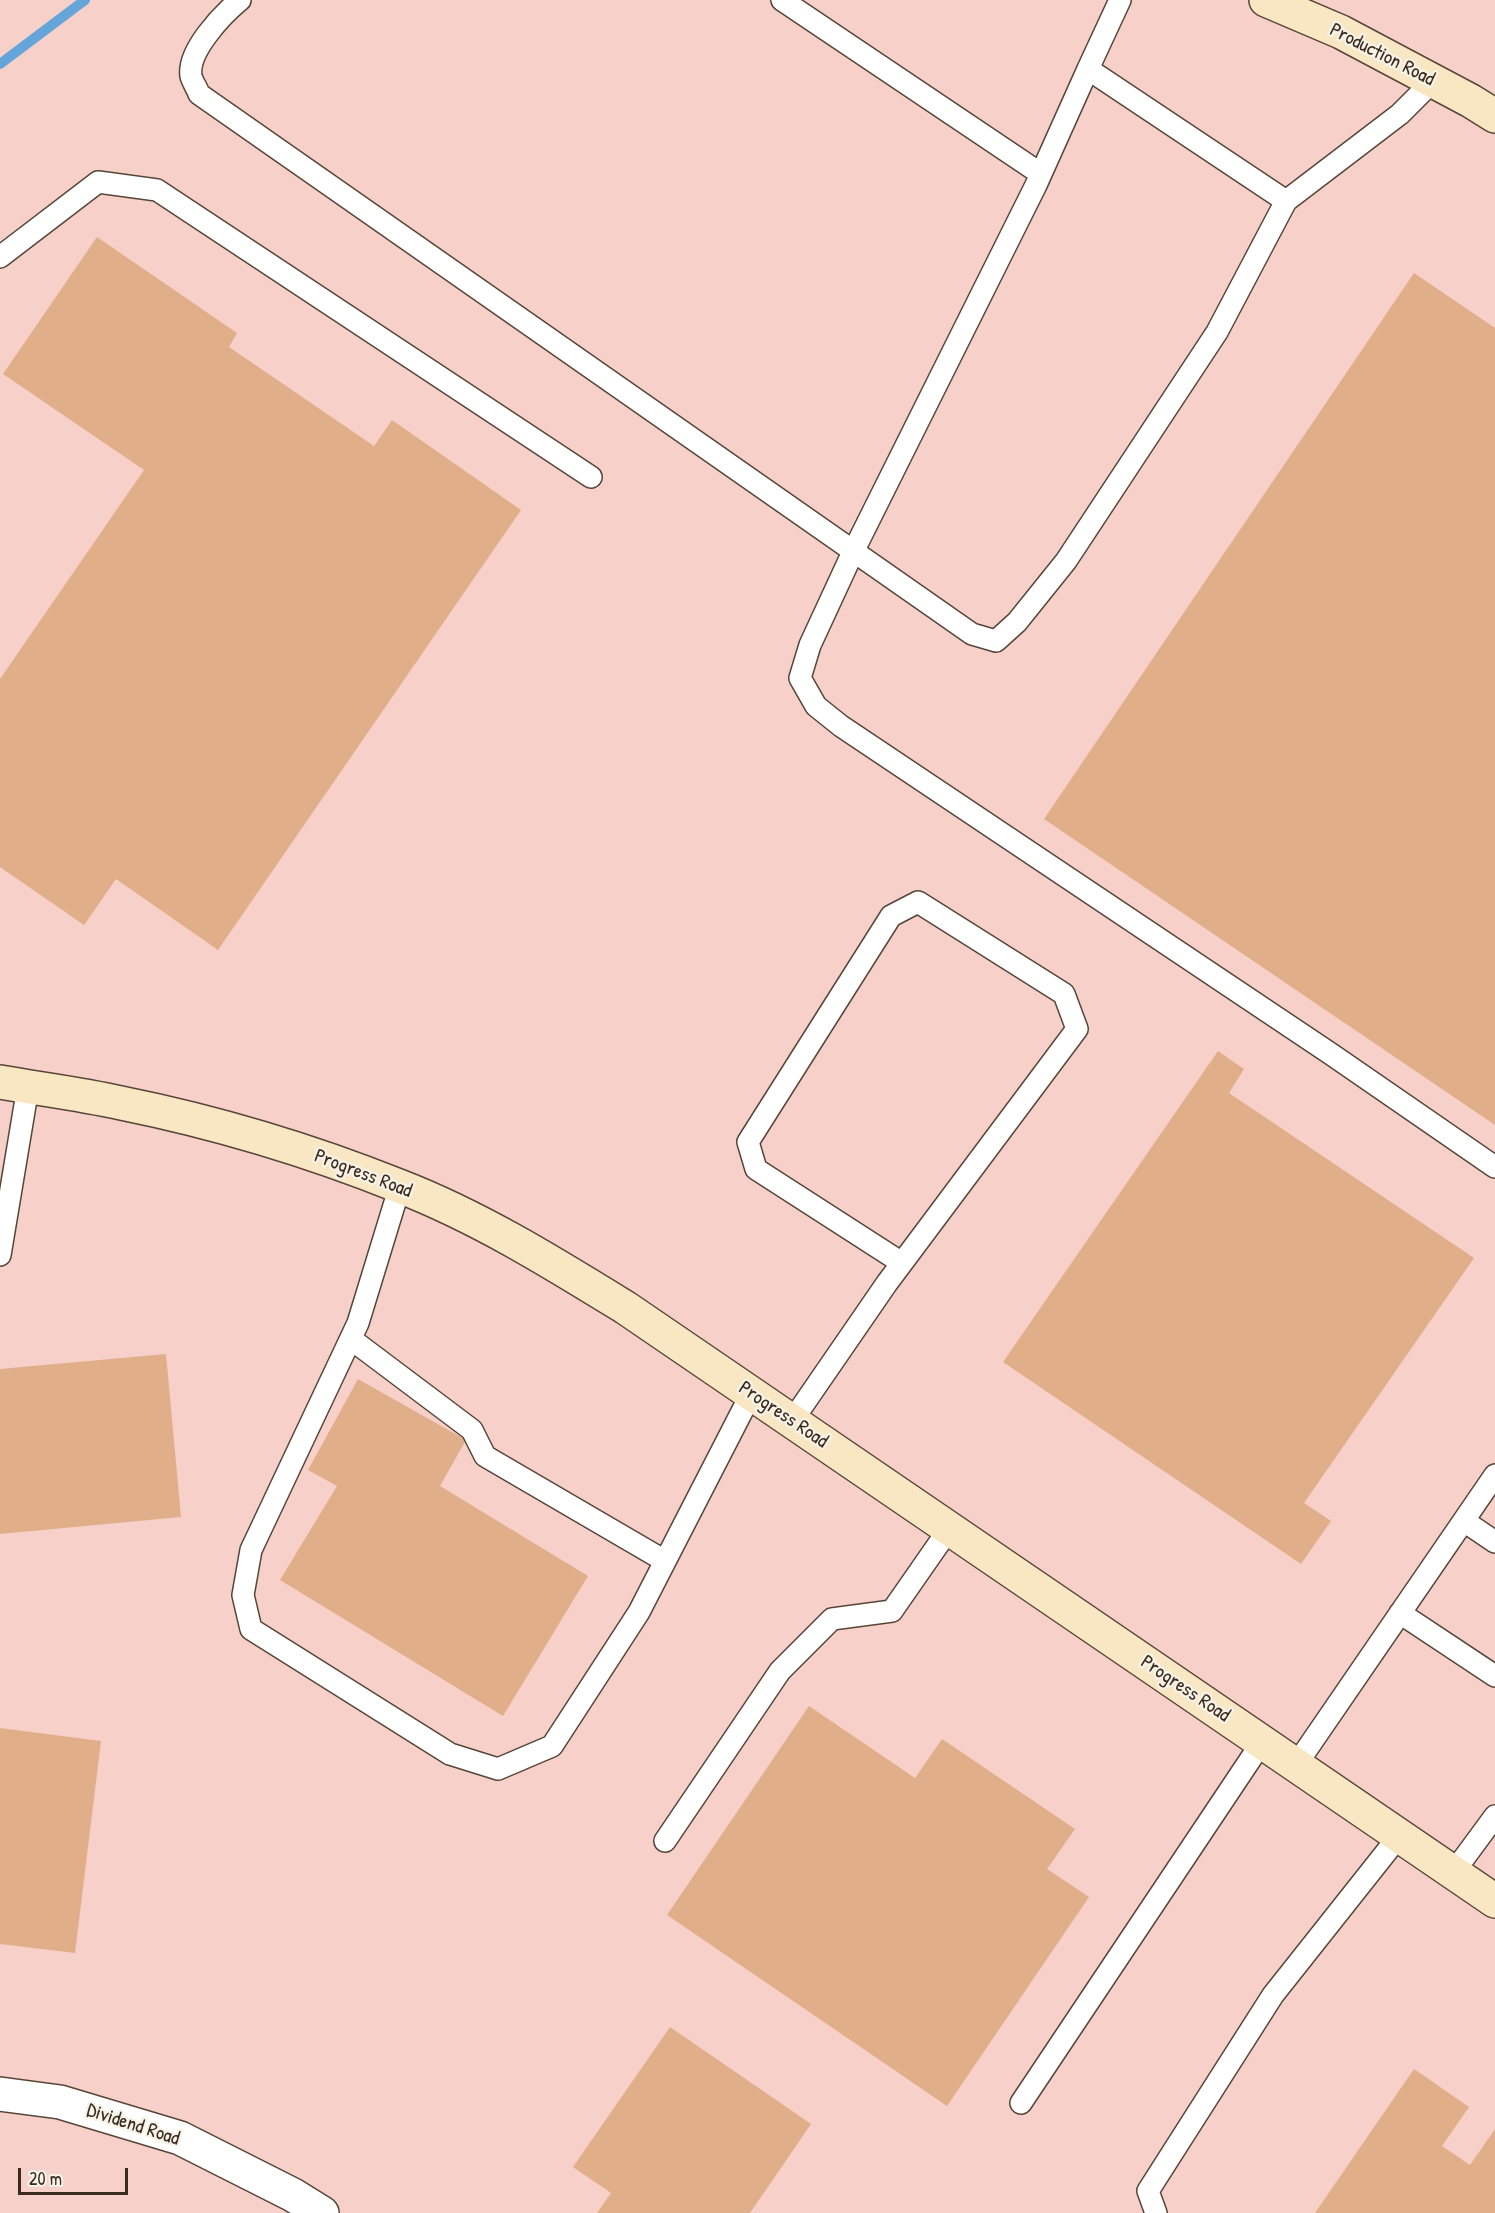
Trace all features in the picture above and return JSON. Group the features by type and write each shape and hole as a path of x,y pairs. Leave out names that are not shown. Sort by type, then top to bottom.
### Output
{"main road":[{"name":"Production Road","path":"1266,0 1341,32 1472,101 1495,116"},
{"name":"Progress Road","path":"14,1084 121,1103 267,1139 399,1186 475,1221 542,1257 626,1308 1495,1901"}],"street":[{"name":"Dividend Road","path":"0,2094 60,2102 180,2138 293,2195 322,2213"}],"lane":[{"path":"240,0 212,28 195,58 191,75 199,94 972,634 996,641 1017,622 1066,561 1217,332 1286,201 1400,114 1433,81"},
{"path":"782,0 1041,174"},
{"path":"1120,0 1041,174 853,552 810,645 800,678 816,706 841,726 1331,1054 1495,1167"},
{"path":"1088,69 1286,201"},
{"path":"0,257 98,182 157,190 591,477"},
{"path":"792,1421 902,1263 1077,1029 1064,994 918,902 891,916 747,1142 756,1169 902,1263"},
{"path":"0,1255 14,1084"},
{"path":"399,1186 358,1323 251,1550 243,1595 251,1629 450,1754 498,1769 552,1746 639,1612 751,1394"},
{"path":"351,1339 472,1430 485,1456 665,1561"},
{"path":"1296,1765 1495,1475"},
{"path":"1464,1521 1495,1542"},
{"path":"665,1841 780,1671 832,1619 892,1611 950,1529"},
{"path":"1400,1613 1495,1676"},
{"path":"1021,2103 1262,1742"},
{"path":"1453,1873 1495,1816"},
{"path":"1156,2213 1148,2191 1267,2005 1400,1836"}],"shaded area":[{"path":"0,0 1495,0 1495,2213 0,2213"}],"building":[{"path":"97,237 237,333 229,347 374,446 392,420 521,510 218,950 116,879 84,925 0,867 0,679 144,470 3,374"},
{"path":"1414,273 1495,328 1495,1125 1044,819"},
{"path":"1218,1051 1244,1069 1229,1093 1474,1258 1304,1503 1331,1521 1301,1564 1003,1362"},
{"path":"166,1354 181,1517 0,1534 0,1369"},
{"path":"358,1379 466,1440 440,1486 588,1576 503,1716 280,1580 337,1486 308,1470"},
{"path":"809,1706 915,1778 942,1739 1075,1829 1047,1869 1089,1897 947,2106 667,1915"},
{"path":"0,1728 101,1741 75,1953 0,1944"},
{"path":"670,2027 811,2124 750,2213 597,2213 611,2193 573,2167"},
{"path":"1414,2069 1469,2107 1442,2146 1470,2165 1495,2129 1495,2213 1315,2213"}],"waterway":[{"path":"0,64 85,0"}]}
